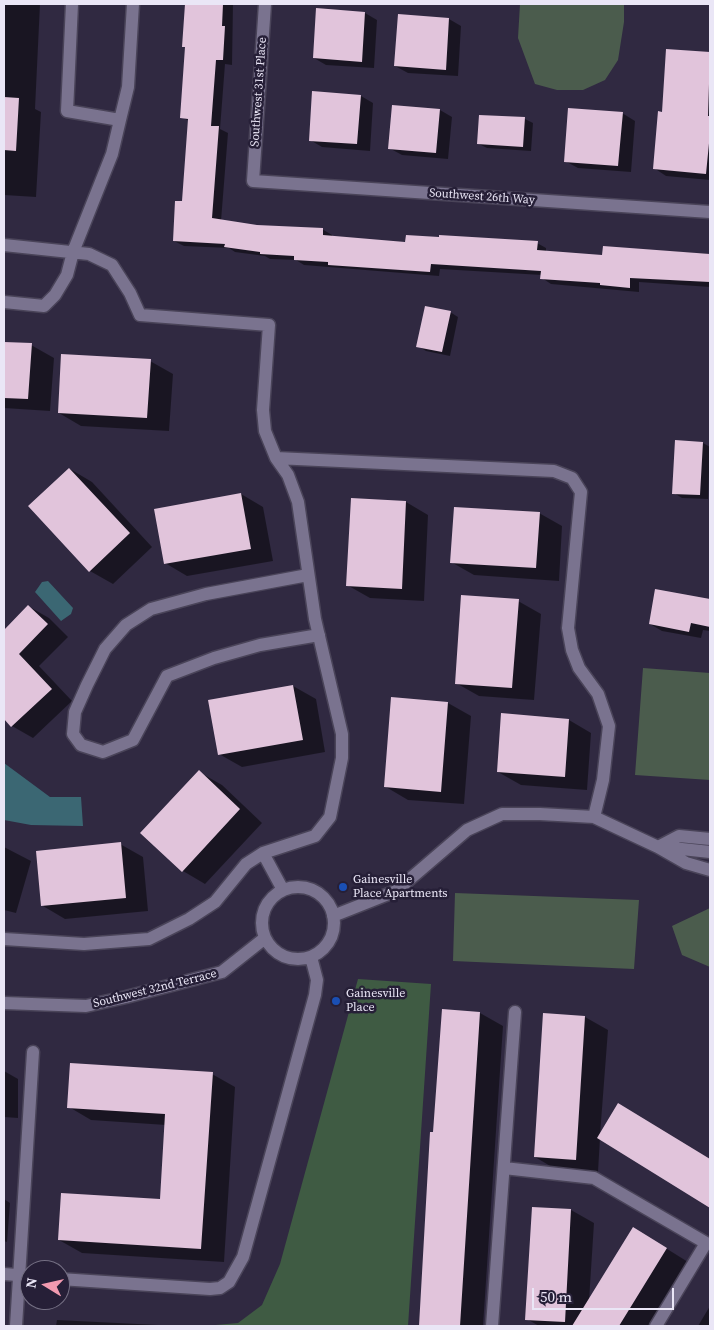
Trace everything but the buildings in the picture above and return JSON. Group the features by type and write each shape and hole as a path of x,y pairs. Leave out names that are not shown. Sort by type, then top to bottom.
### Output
{"street":[{"path":"72,4 67,111 120,120"},
{"path":"4,302 44,306 55,295 67,275 73,252 112,154 128,87 133,4"},
{"name":"Southwest 31st Place","path":"253,181 265,4"},
{"name":"Southwest 26th Way","path":"253,181 710,212"},
{"path":"4,245 89,254 112,265 140,315 269,325 263,410 265,431 276,458 288,475 298,502 308,576 319,635 342,734 342,758 338,788 330,817 315,836 263,853 246,864 215,902 190,919 149,939 84,944 4,939"},
{"path":"276,458 554,471 572,478 581,492 568,628 572,650 579,668 598,694 609,726 603,780 594,817"},
{"path":"308,576 197,596 151,609 126,625 105,649 90,678 75,712 73,734 81,745 103,752 133,740 167,676 214,658 260,645 319,635"},
{"path":"333,916 396,891 467,830 502,814 594,817 658,846 686,863 710,870"},
{"path":"658,846 679,836 710,839"},
{"path":"658,846 710,852"},
{"path":"263,853 283,890"},
{"path":"297,887 309,889 320,895 329,904 333,916 331,940 322,951 312,957 299,960 282,956 272,949 265,938 262,920 266,908 273,898 283,890 297,887"},
{"name":"Southwest 32nd Terrace","path":"4,1003 86,1006 126,997 222,972 265,938"},
{"path":"70,1280 210,1289 220,1288 229,1282 243,1257 313,1004 317,980 312,957"},
{"path":"492,1326 515,1012"},
{"path":"25,1260 33,1052"},
{"path":"504,1168 594,1178 706,1243 656,1326"},
{"path":"4,1274 20,1276"},
{"path":"16,1326 20,1301"}],"shaded area":[{"path":"520,4 624,4 624,22 618,60 605,80 583,90 557,90 535,84 518,38"},
{"path":"48,581 73,608 71,614 61,621 35,592 42,582"},
{"path":"643,668 710,673 710,780 635,775"},
{"path":"4,763 50,797 81,797 83,826 31,825 4,820"},
{"path":"455,893 639,900 634,969 453,961"},
{"path":"710,908 710,967 682,955 672,926"},
{"path":"358,979 431,984 408,1326 204,1326 238,1323 262,1305 280,1264"}],"place":[{"name":"Gainesville Place Apartments","path":"343,887"},
{"name":"Gainesville Place","path":"336,1001"}]}
